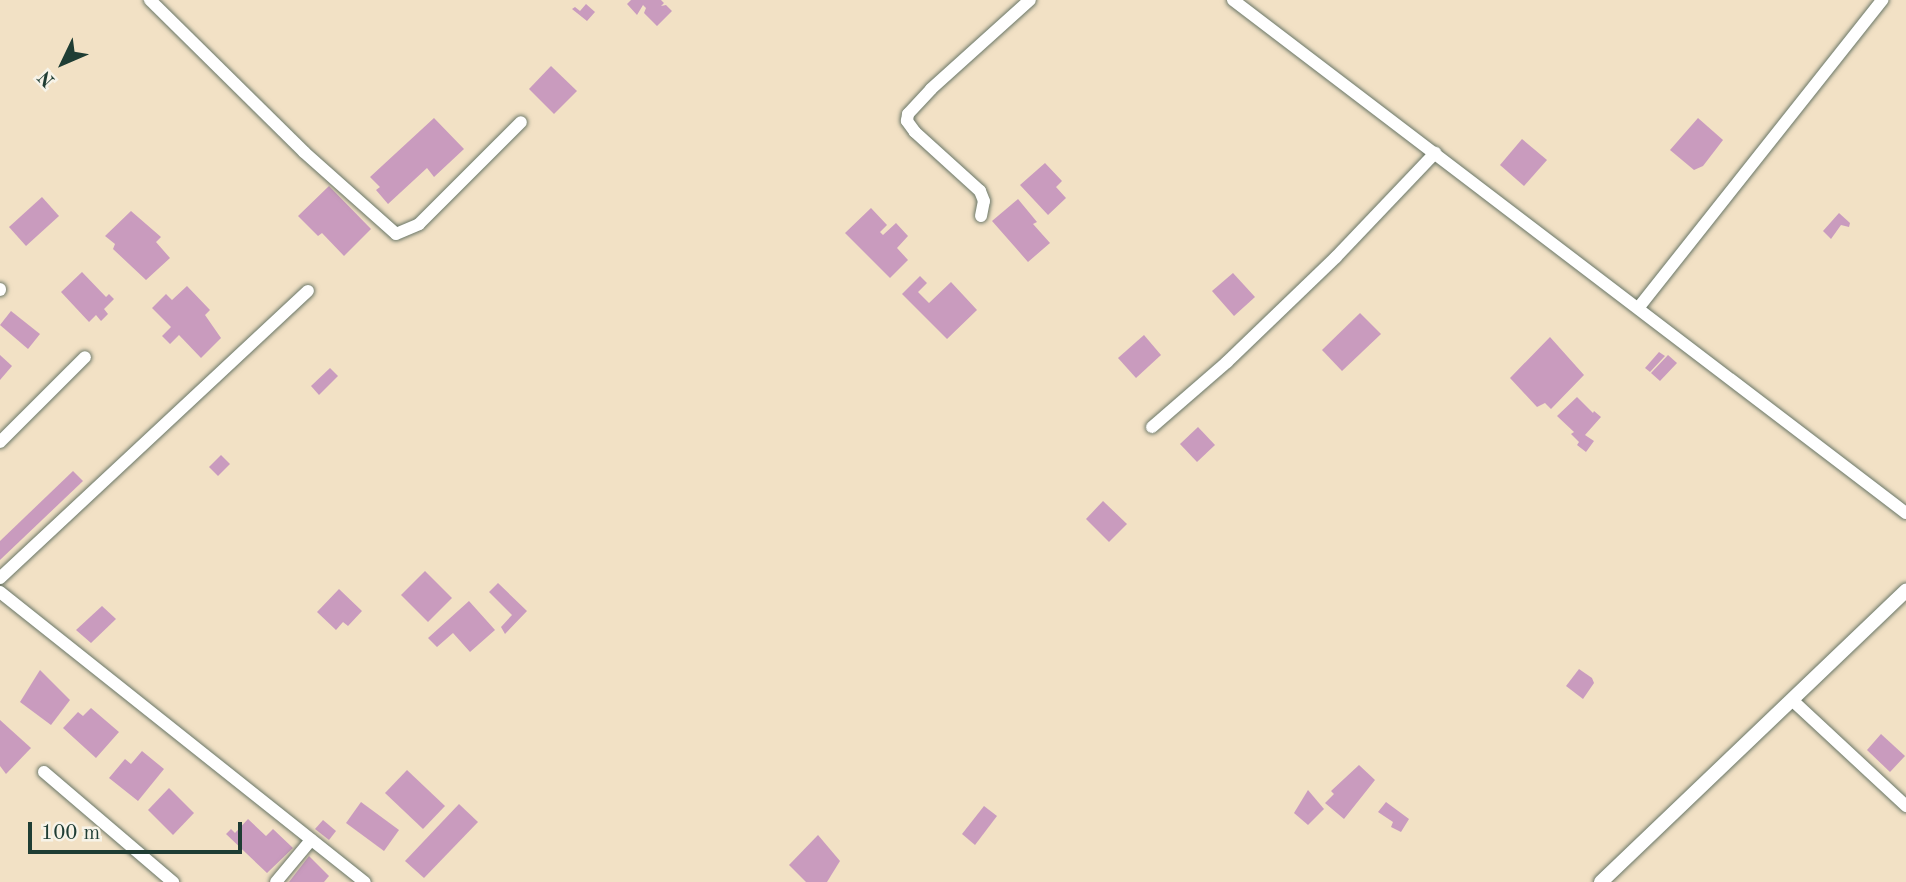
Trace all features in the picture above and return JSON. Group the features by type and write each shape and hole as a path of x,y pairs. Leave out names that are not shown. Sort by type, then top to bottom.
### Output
{"street":[{"path":"150,0 304,152 396,234 419,224 521,122"},
{"path":"981,216 984,201 979,191 915,132 907,121 908,114 930,89 1030,0"},
{"path":"1233,0 1906,513"},
{"path":"1639,307 1882,0"},
{"path":"1152,427 1227,362 1336,257 1435,153"},
{"path":"0,578 308,291"},
{"path":"0,442 85,357"},
{"path":"1601,882 1906,591"},
{"path":"0,592 365,882"},
{"path":"1792,700 1906,806"},
{"path":"44,772 173,882"},
{"path":"276,882 311,840"}],"building":[{"path":"631,0 661,0 664,3 661,6 666,5 672,11 657,26 644,13 646,8 643,5 637,15 627,4"},
{"path":"586,4 595,12 587,21 572,9 575,7 580,11"},
{"path":"551,66 577,91 554,114 529,89"},
{"path":"434,118 464,149 434,177 427,168 388,204 376,190 380,187 370,177"},
{"path":"1698,118 1723,140 1703,166 1694,170 1670,150"},
{"path":"1522,139 1547,160 1524,186 1500,165"},
{"path":"1045,163 1062,181 1056,187 1066,198 1048,215 1020,185"},
{"path":"329,186 371,229 344,256 322,233 318,236 298,216"},
{"path":"42,197 59,216 26,246 9,227"},
{"path":"1018,199 1037,222 1033,224 1050,243 1028,262 992,221"},
{"path":"871,208 887,225 880,232 883,235 896,223 908,236 897,248 908,260 890,278 845,233"},
{"path":"131,211 161,237 156,242 170,258 146,280 113,249 115,244 105,236"},
{"path":"1839,213 1850,223 1849,227 1841,225 1831,239 1823,231"},
{"path":"82,272 106,297 109,294 114,299 104,309 108,314 101,321 96,315 89,322 61,292"},
{"path":"1233,273 1255,297 1234,316 1212,291"},
{"path":"920,276 927,283 918,292 929,303 951,282 977,310 947,339 902,294"},
{"path":"187,286 210,310 205,315 221,338 201,358 179,335 170,344 162,336 171,327 152,308 166,294 172,300"},
{"path":"11,311 40,334 28,349 0,325"},
{"path":"1360,313 1381,334 1342,371 1322,350"},
{"path":"1144,335 1161,355 1136,378 1118,358"},
{"path":"1550,337 1584,375 1551,409 1545,403 1537,407 1510,378"},
{"path":"1659,352 1665,356 1650,372 1645,368"},
{"path":"0,355 12,366 0,380"},
{"path":"1668,355 1677,363 1660,381 1651,373"},
{"path":"330,368 338,376 319,395 311,386"},
{"path":"1577,397 1601,417 1585,435 1594,441 1586,452 1577,445 1579,442 1571,434 1574,432 1557,416"},
{"path":"1198,427 1215,445 1197,462 1180,444"},
{"path":"221,455 230,464 218,476 209,467"},
{"path":"73,471 83,481 0,560 0,541"},
{"path":"1103,501 1127,524 1109,542 1086,519"},
{"path":"425,571 452,598 428,622 401,595"},
{"path":"498,583 527,611 505,634 501,627 512,615 489,592"},
{"path":"339,589 362,611 348,626 343,622 336,630 317,612"},
{"path":"469,601 495,630 470,652 453,633 437,647 428,638"},
{"path":"102,606 116,619 91,643 76,630"},
{"path":"1579,669 1592,678 1594,683 1583,699 1566,686"},
{"path":"40,670 70,700 51,725 20,702"},
{"path":"91,708 119,732 96,758 63,728 78,712 83,716"},
{"path":"0,720 31,748 6,774 0,766"},
{"path":"1881,734 1905,756 1890,772 1867,750"},
{"path":"142,751 164,769 138,801 109,778 125,759 131,764"},
{"path":"1359,765 1375,780 1344,819 1325,803 1334,794 1331,791"},
{"path":"407,770 445,806 423,829 385,793"},
{"path":"169,788 194,813 173,835 148,810"},
{"path":"1308,790 1324,809 1308,825 1294,813"},
{"path":"361,802 399,830 384,851 346,823"},
{"path":"1386,802 1409,819 1401,832 1391,827 1393,822 1378,812"},
{"path":"459,804 478,822 424,878 405,861"},
{"path":"984,806 997,816 975,845 962,834"},
{"path":"248,819 266,836 273,829 293,848 267,873 226,834 231,829 235,833"},
{"path":"323,820 336,831 329,840 315,829"},
{"path":"818,835 840,861 827,882 806,882 789,865"},
{"path":"309,856 329,876 324,882 289,882"}]}
